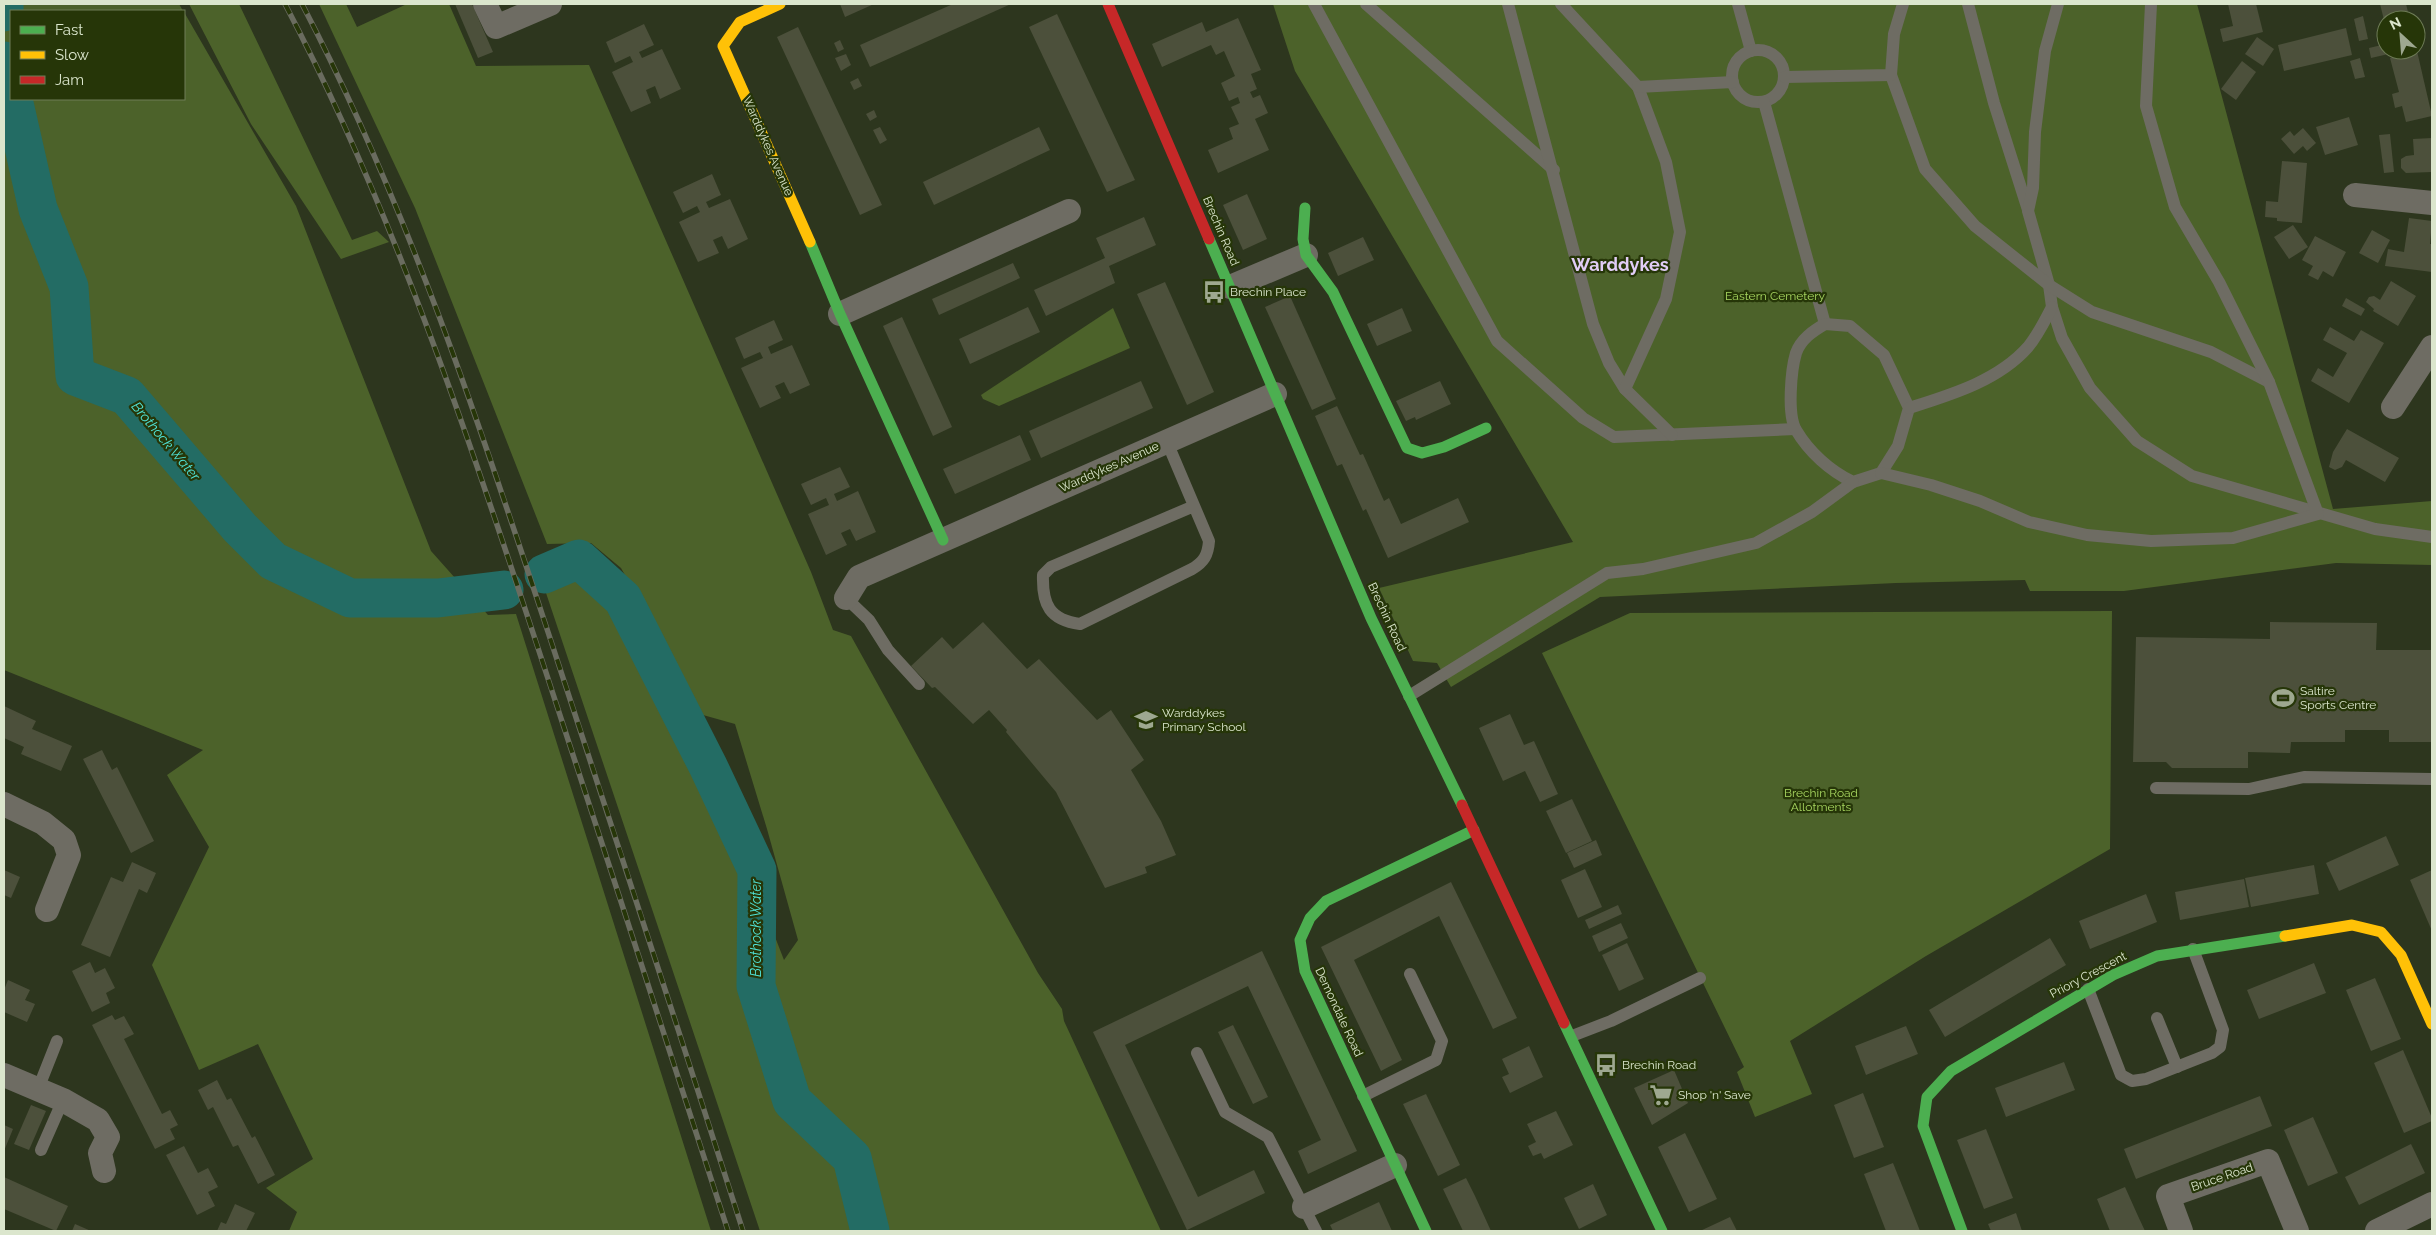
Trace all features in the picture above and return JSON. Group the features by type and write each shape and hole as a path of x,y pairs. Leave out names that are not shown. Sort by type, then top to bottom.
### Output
{"street":[{"path":"485,4 496,28 550,4"},
{"name":"Warddykes Avenue","path":"780,4 740,22 723,46 778,166 840,314 943,540"},
{"name":"Brechin Road","path":"1108,4 1371,618 1572,1036 1662,1231"},
{"path":"2355,196 2432,203"},
{"path":"1305,208 1303,239 1306,255 1333,292 1408,448 1422,453 1486,428"},
{"path":"840,314 1069,211"},
{"path":"1230,287 1306,255"},
{"path":"2393,407 2432,347"},
{"name":"Warddykes Avenue","path":"846,598 860,577 1275,394"},
{"path":"4,804 43,823 64,840 69,855 47,910"},
{"name":"Demondale Road","path":"1426,1231 1305,971 1300,940 1310,918 1326,901 1474,830"},
{"name":"Priory Crescent","path":"1962,1231 1923,1126 1927,1097 1951,1071 2113,975 2157,956 2352,925 2381,932 2401,955 2432,1024"},
{"path":"4,1075 63,1100 98,1120 108,1137 100,1154 104,1170"},
{"name":"Bruce Road","path":"2181,1231 2168,1196 2268,1161 2297,1231"},
{"path":"1304,1207 1394,1165"},
{"path":"2378,1231 2432,1204"}],"lane":[{"path":"1314,4 1497,341 1583,418 1614,437 1795,429"},
{"path":"1366,4 1554,170"},
{"path":"1508,4 1554,170 1593,324 1609,363 1624,389 1672,435"},
{"path":"1561,4 1638,87 1666,162 1680,232 1666,299 1624,389"},
{"path":"1738,4 1751,51"},
{"path":"1903,4 1894,34 1891,75 1925,169 1975,226 2049,285 2092,312 2211,352 2269,382"},
{"path":"1968,4 1994,102 2049,285 2052,307 2062,338 2090,388 2137,441 2192,476 2375,529 2432,538"},
{"path":"2028,210 2033,188 2035,132 2046,51 2058,4"},
{"path":"2151,4 2146,106 2175,207 2219,282 2269,382 2318,514"},
{"path":"1759,50 1774,56 1784,69 1785,77 1779,93 1764,102 1748,101 1736,90 1733,82 1734,67 1744,54 1751,51 1759,50"},
{"path":"1785,77 1891,75"},
{"path":"1638,87 1733,82"},
{"path":"1764,102 1825,324"},
{"path":"1909,408 1970,386 2002,369 2028,347 2052,307"},
{"path":"1853,482 1834,473 1795,429 1790,396 1796,353 1810,332 1825,324 1850,326 1884,355 1909,408 1898,446 1881,473"},
{"path":"1166,442 1194,506 1209,541 1208,554 1201,564 1080,624 1064,622 1047,605 1042,591 1043,576 1051,567 1194,506"},
{"path":"1409,696 1607,573 1643,569 1756,543 1812,512 1853,482 1881,473 1931,485 1980,500 2029,522 2087,535 2151,541 2233,538 2318,514"},
{"path":"846,598 869,620 888,650 920,684"},
{"path":"2156,788 2249,789 2304,777 2432,779"},
{"path":"2088,989 2121,1075 2132,1081 2146,1079 2212,1052 2220,1046 2224,1030 2193,949"},
{"path":"1363,1096 1436,1060 1442,1041 1410,974"},
{"path":"1572,1036 1611,1021 1700,978"},
{"path":"2158,1018 2177,1067"},
{"path":"38,1090 57,1041"},
{"path":"1197,1053 1226,1112 1268,1137 1316,1231"},
{"path":"41,1150 63,1100"}],"green space":[{"path":"4,4 179,4 182,10 10,10 10,100 185,100 185,14 296,206 431,551 488,615 516,614 711,1231 289,1231 297,1212 266,1188 313,1159 258,1044 199,1070 152,965 209,847 167,775 203,750 4,670"},
{"path":"189,4 239,4 352,240 377,231 389,242 341,259 251,124"},
{"path":"319,4 346,4 357,27 407,4 449,4 476,66 589,65 811,572 833,630 851,636 1038,973 1062,1009 1064,1021 1161,1231 760,1231 544,587 579,572 617,608 749,870 784,960 798,940 735,724 703,715 621,568 591,543 547,544 415,208"},
{"name":"Eastern Cemetery","path":"1273,4 2197,4 2333,509 2432,501 2432,565 2336,563 2124,591 2030,591 2025,580 1896,583 1600,597 1451,687 1437,663 1413,661 1379,588 1573,542 1295,71"},
{"path":"1113,308 1130,348 999,406 983,399 981,395"},
{"name":"Brechin Road Allotments","path":"2112,611 2110,849 1926,956 1790,1041 1812,1094 1755,1117 1737,1072 1744,1067 1542,653 1630,613"}],"building":[{"path":"455,4 472,4 493,52 478,58"},
{"path":"840,4 874,4 845,17"},
{"path":"953,4 1011,4 870,67 860,45"},
{"path":"2228,4 2256,4 2263,32 2223,42 2220,29 2233,26"},
{"path":"2380,4 2406,4 2408,10 2382,10"},
{"path":"1057,14 1135,180 1107,192 1029,27"},
{"path":"2363,16 2368,39 2359,41 2354,19"},
{"path":"1238,18 1261,70 1251,74 1257,89 1250,92 1253,98 1260,95 1268,113 1255,119 1269,150 1218,173 1208,150 1233,139 1229,128 1239,124 1231,107 1240,103 1238,97 1229,101 1221,83 1235,76 1224,51 1216,55 1211,45 1162,67 1152,44 1202,22 1206,32"},
{"path":"644,24 654,45 639,52 642,58 662,49 681,89 660,99 655,86 646,90 651,103 631,112 612,72 633,62 630,56 615,63 606,42"},
{"path":"798,27 882,205 860,215 777,37"},
{"path":"2346,28 2352,55 2284,71 2278,45"},
{"path":"2257,37 2274,49 2263,66 2245,54"},
{"path":"840,40 844,49 838,52 834,43"},
{"path":"2376,46 2376,57 2371,58 2369,48"},
{"path":"846,54 851,65 841,71 835,58"},
{"path":"2360,58 2365,77 2355,79 2350,61"},
{"path":"2391,60 2419,60 2432,116 2406,122 2402,106 2395,108 2392,94 2399,92"},
{"path":"2242,61 2256,72 2236,100 2221,89"},
{"path":"858,78 862,86 854,90 850,82"},
{"path":"874,110 877,117 870,121 866,114"},
{"path":"2349,117 2358,145 2325,155 2316,127"},
{"path":"880,127 887,140 880,144 873,130"},
{"path":"1039,127 1050,150 934,205 923,182"},
{"path":"2303,128 2316,143 2307,151 2303,146 2294,154 2281,139 2290,131 2294,136"},
{"path":"2390,134 2394,172 2384,173 2379,135"},
{"path":"2432,138 2432,172 2406,173 2401,168 2401,159 2414,155 2413,139"},
{"path":"2282,161 2307,163 2302,223 2277,221 2277,218 2265,217 2266,201 2278,202"},
{"path":"712,174 721,195 706,202 709,208 730,199 748,239 728,249 722,236 713,240 719,253 698,262 679,222 700,212 697,206 683,213 673,192"},
{"path":"1247,194 1267,239 1243,250 1223,205"},
{"path":"1144,217 1156,245 1109,266 1115,283 1046,316 1034,290 1105,258 1096,238"},
{"path":"2409,218 2432,221 2430,244 2432,244 2432,272 2385,266 2388,249 2404,252"},
{"path":"2293,225 2308,247 2289,259 2274,237"},
{"path":"2372,230 2390,240 2378,263 2359,253"},
{"path":"2315,236 2346,252 2333,277 2323,271 2318,280 2308,275 2313,266 2302,260"},
{"path":"1363,237 1374,260 1338,276 1328,253"},
{"path":"1013,263 1020,278 939,315 932,299"},
{"path":"2391,281 2416,296 2398,326 2373,311 2374,309 2366,302 2369,297 2374,296 2380,300"},
{"path":"1165,282 1214,392 1187,405 1137,294"},
{"path":"1290,296 1336,399 1312,410 1265,307"},
{"path":"2346,298 2365,309 2361,316 2342,306"},
{"path":"1028,307 1040,332 970,364 959,339"},
{"path":"1402,308 1412,331 1377,346 1367,324"},
{"path":"902,317 952,427 933,436 883,326"},
{"path":"774,320 783,340 768,347 771,354 792,345 810,385 790,394 784,382 775,386 781,398 760,408 741,368 763,358 760,352 744,359 735,338"},
{"path":"2330,327 2354,341 2361,330 2384,343 2349,403 2311,381 2318,368 2333,377 2347,353 2323,340"},
{"path":"1141,381 1153,408 1041,458 1029,431"},
{"path":"1440,381 1451,404 1416,420 1415,417 1406,421 1396,401"},
{"path":"1337,406 1360,455 1363,454 1384,501 1389,498 1401,524 1458,498 1469,522 1388,558 1366,509 1363,511 1342,464 1337,466 1315,416"},
{"path":"2347,429 2399,458 2385,482 2346,460 2342,467 2335,470 2329,467 2333,452"},
{"path":"1020,435 1031,460 955,494 943,469"},
{"path":"840,467 850,487 834,494 837,501 858,491 876,532 856,541 850,529 841,533 847,545 826,555 808,514 829,505 826,498 811,505 801,484"},
{"path":"983,622 1027,669 1039,659 1097,720 1111,710 1144,760 1131,770 1161,821 1176,855 1145,867 1147,873 1105,888 1056,792 1006,732 1007,730 989,710 973,724 935,687 932,688 911,666 942,637 953,649"},
{"name":"Saltire Sports Centre","path":"2270,622 2377,623 2376,650 2432,650 2432,742 2389,742 2389,730 2345,730 2345,742 2291,742 2290,753 2248,752 2248,768 2172,768 2166,762 2133,762 2136,637 2270,639"},
{"path":"4,706 36,721 32,729 72,746 61,771 21,754 24,747 4,738"},
{"path":"1510,714 1524,745 1534,741 1558,794 1540,802 1525,771 1503,781 1479,728"},
{"path":"102,750 112,770 117,767 154,841 131,853 83,759"},
{"path":"1572,799 1592,841 1566,853 1546,811"},
{"path":"2386,836 2399,865 2339,891 2326,863"},
{"path":"1596,840 1602,855 1574,868 1567,853"},
{"path":"132,862 156,873 147,893 139,889 110,957 81,945 111,877 123,882"},
{"path":"2314,865 2319,894 2251,907 2245,878"},
{"path":"1585,869 1602,907 1578,918 1561,880"},
{"path":"4,870 20,877 11,898 4,895"},
{"path":"2432,870 2432,931 2410,880"},
{"path":"2244,879 2249,907 2180,920 2175,892"},
{"path":"1451,882 1517,1018 1493,1029 1439,916 1354,960 1402,1060 1381,1071 1321,947"},
{"path":"2146,894 2157,922 2090,949 2079,921"},
{"path":"1618,905 1622,914 1589,929 1585,920"},
{"path":"1621,923 1628,938 1599,952 1592,936"},
{"path":"2050,938 2066,965 1945,1037 1929,1010"},
{"path":"1627,943 1644,979 1619,991 1602,955"},
{"path":"1262,951 1357,1151 1308,1174 1298,1151 1321,1140 1248,986 1125,1045 1198,1197 1254,1170 1265,1193 1187,1230 1093,1032"},
{"path":"90,962 95,973 105,968 115,988 106,993 110,1003 92,1012 72,971"},
{"path":"2314,963 2326,993 2259,1019 2247,990"},
{"path":"2375,978 2401,1039 2371,1051 2346,990"},
{"path":"8,980 30,990 25,1000 35,1004 27,1022 4,1012 4,990"},
{"path":"112,1015 115,1020 124,1016 134,1034 124,1039 162,1114 170,1110 178,1125 170,1129 175,1139 155,1149 92,1025"},
{"path":"1233,1025 1268,1097 1253,1104 1218,1032"},
{"path":"1906,1026 1918,1054 1866,1075 1855,1046"},
{"path":"1529,1046 1543,1077 1510,1093 1502,1077 1509,1074 1502,1059"},
{"path":"2403,1050 2432,1118 2432,1121 2404,1133 2374,1063"},
{"path":"2064,1062 2075,1090 2006,1117 1995,1088"},
{"name":"Shop 'n' Save","path":"1674,1070 1688,1103 1652,1125 1634,1088"},
{"path":"217,1080 227,1100 231,1098 252,1138 255,1136 275,1175 258,1184 238,1145 233,1147 213,1107 208,1110 198,1090"},
{"path":"1863,1093 1884,1147 1854,1158 1834,1105"},
{"path":"1426,1094 1460,1165 1438,1176 1403,1104"},
{"path":"2260,1096 2272,1126 2136,1179 2124,1149"},
{"path":"31,1105 46,1111 29,1150 14,1144"},
{"path":"1556,1111 1573,1145 1544,1159 1541,1153 1533,1156 1528,1146 1536,1142 1527,1124"},
{"path":"2313,1117 2338,1173 2308,1186 2284,1130"},
{"path":"4,1125 13,1129 4,1151"},
{"path":"1986,1129 2013,1198 1984,1209 1957,1140"},
{"path":"1685,1133 1717,1199 1689,1212 1658,1147"},
{"path":"2411,1144 2425,1173 2359,1205 2345,1177"},
{"path":"184,1146 198,1173 208,1168 218,1187 208,1192 215,1206 197,1215 166,1155"},
{"path":"1893,1163 1920,1231 1886,1231 1864,1174"},
{"path":"4,1177 68,1206 56,1231 4,1209"},
{"path":"1466,1178 1491,1231 1463,1231 1443,1189"},
{"path":"1593,1184 1607,1215 1579,1229 1564,1198"},
{"path":"2125,1187 2145,1231 2110,1231 2097,1199"},
{"path":"1379,1202 1392,1231 1333,1231 1330,1225"},
{"path":"235,1204 255,1213 246,1231 217,1231 221,1222 226,1224"},
{"path":"2016,1213 2022,1231 1991,1231 1988,1224"},
{"path":"1730,1217 1737,1231 1700,1231"},
{"path":"75,1224 91,1231 72,1231"}],"waterway":[{"name":"Brothock Water","path":"4,4 4,12"},
{"name":"Brothock Water","path":"4,61 10,88"},
{"name":"Brothock Water","path":"13,100 38,209 69,287 75,376 127,396 240,528 273,561 350,598 438,598 504,590"},
{"name":"Brothock Water","path":"544,574 579,559 623,599 708,766 757,870 756,986 792,1101 852,1158 870,1231"}],"railway":[{"path":"285,4 324,81 393,239 454,400 537,645 728,1231"},
{"path":"302,4 340,79 374,156 407,234 467,392 573,707 743,1231"}],"traffic: fast":[{"path":"1305,208 1303,239 1306,255 1333,292 1407,448 1422,453 1444,447 1486,428"},
{"path":"1209,239 1371,618 1462,805"},
{"path":"810,242 840,314 943,540"},
{"path":"1426,1231 1305,971 1300,940 1310,918 1326,901 1474,830"},
{"path":"1962,1231 1923,1126 1927,1097 1951,1071 2113,975 2157,956 2285,936"},
{"path":"1564,1023 1662,1231"}],"traffic: slow":[{"path":"780,4 740,22 723,46 810,242"},
{"path":"2285,936 2352,925 2381,932 2401,955 2432,1024"}],"traffic: jam":[{"path":"1108,4 1209,239"},
{"path":"1462,805 1564,1023"}],"place":[{"name":"Brechin Place","path":"1214,292"},
{"name":"Saltire Sports Centre","path":"2283,698"},
{"name":"Warddykes Primary School","path":"1146,720"},
{"name":"Brechin Road","path":"1606,1065"},
{"name":"Shop 'n' Save","path":"1661,1095"}],"district":[{"name":"Warddykes","path":"1620,265"}]}
